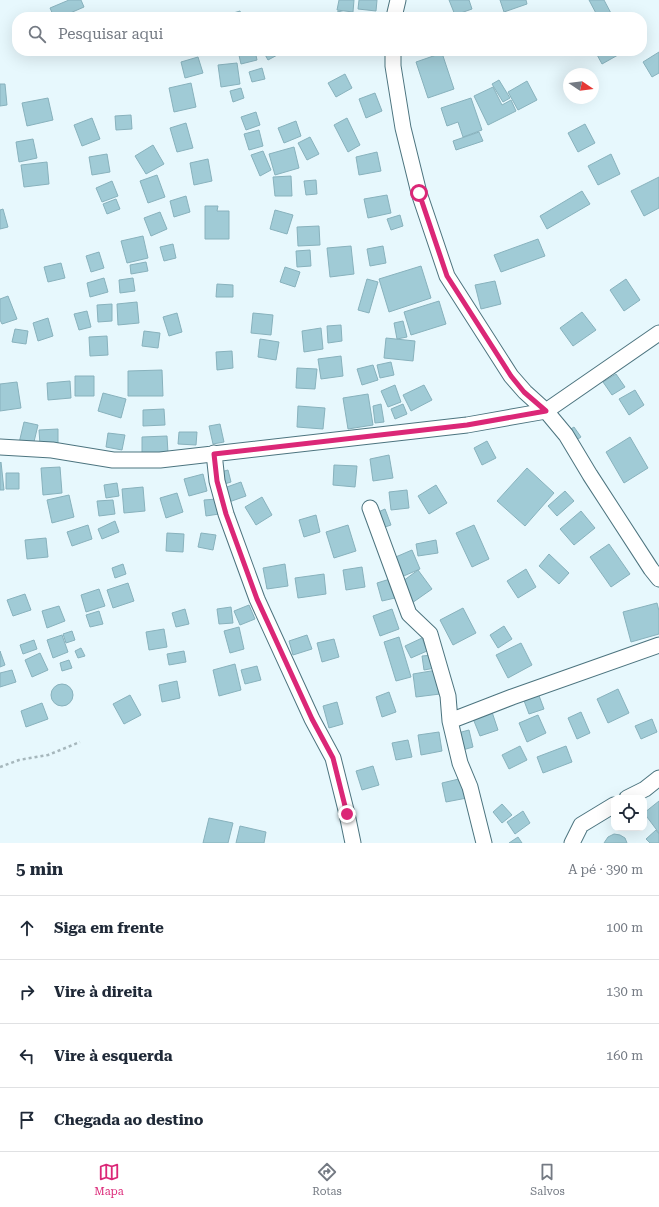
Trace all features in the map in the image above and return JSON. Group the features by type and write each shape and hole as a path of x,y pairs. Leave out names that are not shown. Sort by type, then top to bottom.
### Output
{"street":[{"path":"395,12 398,0"},
{"path":"393,56 393,66 403,128 419,193 447,276 511,376 524,392 546,411 566,435 590,475 659,579"},
{"path":"0,447 52,450 113,460 160,460 467,425 546,411 659,333"},
{"path":"214,454 217,481 226,514 257,599 306,706 333,758 353,843"},
{"path":"370,508 409,614 430,634 448,696 450,721 460,763 470,787 484,843"},
{"path":"450,721 512,697 659,645"},
{"path":"633,795 645,789 659,778"},
{"path":"572,843 581,825 611,807"}],"path":[{"path":"0,767 19,760 48,755 80,742"}],"building":[{"path":"69,0 81,0 84,7 72,12 52,12 50,8"},
{"path":"339,0 354,0 353,12 337,10"},
{"path":"359,0 377,0 376,11 358,9"},
{"path":"449,0 469,0 472,9 464,12 454,12"},
{"path":"500,0 526,0 527,4 504,12"},
{"path":"589,0 604,0 610,12 595,12"},
{"path":"659,52 659,73 652,77 643,62"},
{"path":"239,56 256,56 257,60 241,64"},
{"path":"266,56 275,56 268,60"},
{"path":"433,56 443,56 454,89 428,98 416,62"},
{"path":"598,56 616,56 602,64"},
{"path":"198,57 203,73 185,78 181,62"},
{"path":"237,63 240,84 221,87 218,65"},
{"path":"262,68 265,79 252,82 249,72"},
{"path":"345,74 352,88 336,97 328,83"},
{"path":"499,80 510,98 503,102 492,84"},
{"path":"527,81 537,100 518,110 508,92"},
{"path":"191,83 196,107 174,112 169,88"},
{"path":"0,84 5,84 7,105 0,106"},
{"path":"493,87 502,105 511,100 516,111 488,125 474,96"},
{"path":"241,88 244,98 233,102 230,91"},
{"path":"375,93 382,111 366,118 359,99"},
{"path":"48,98 53,120 27,126 22,103"},
{"path":"471,98 482,130 463,137 458,122 447,126 441,108"},
{"path":"256,112 260,125 246,130 241,117"},
{"path":"131,115 132,129 116,130 115,116"},
{"path":"92,118 100,139 82,146 74,125"},
{"path":"347,118 360,145 348,152 334,125"},
{"path":"296,121 301,136 284,143 278,128"},
{"path":"186,123 193,148 177,152 170,128"},
{"path":"585,124 595,143 578,152 568,133"},
{"path":"259,130 263,146 249,150 244,134"},
{"path":"479,132 483,141 456,150 453,141"},
{"path":"310,137 319,154 307,160 298,143"},
{"path":"33,139 37,158 19,162 16,142"},
{"path":"153,145 164,164 146,174 135,156"},
{"path":"294,147 299,168 275,175 269,154"},
{"path":"263,151 271,170 260,176 251,155"},
{"path":"377,152 381,171 359,175 356,157"},
{"path":"107,154 110,172 92,175 89,157"},
{"path":"611,154 620,174 598,185 588,166"},
{"path":"208,159 212,181 194,185 190,163"},
{"path":"47,162 49,184 24,187 21,165"},
{"path":"157,175 165,197 148,203 140,181"},
{"path":"291,176 292,196 275,196 273,177"},
{"path":"659,177 659,208 644,216 631,191"},
{"path":"316,180 317,194 306,195 304,181"},
{"path":"112,181 118,196 102,202 96,188"},
{"path":"582,191 590,204 547,229 540,216"},
{"path":"387,195 391,213 368,218 364,199"},
{"path":"186,196 190,212 174,217 170,201"},
{"path":"116,199 120,209 107,214 103,204"},
{"path":"205,206 218,206 217,211 229,211 229,239 205,239"},
{"path":"3,209 8,227 0,229 0,210"},
{"path":"275,210 293,215 287,234 270,229"},
{"path":"160,212 167,229 151,236 144,218"},
{"path":"400,215 403,226 391,230 387,219"},
{"path":"319,226 320,245 298,246 297,227"},
{"path":"143,236 148,258 127,263 121,241"},
{"path":"538,239 545,256 501,272 494,255"},
{"path":"173,244 176,258 164,261 160,247"},
{"path":"351,246 354,274 330,277 327,248"},
{"path":"383,246 386,263 370,266 367,249"},
{"path":"310,250 311,266 297,267 296,251"},
{"path":"99,252 104,268 91,272 86,256"},
{"path":"146,262 148,271 131,274 130,265"},
{"path":"61,263 65,278 48,282 44,267"},
{"path":"421,266 431,298 389,312 379,279"},
{"path":"285,267 300,272 295,287 280,282"},
{"path":"104,278 108,292 90,297 87,283"},
{"path":"133,278 135,291 120,293 119,280"},
{"path":"367,279 378,282 369,313 358,310"},
{"path":"626,279 640,300 624,311 610,290"},
{"path":"495,281 501,304 481,309 475,285"},
{"path":"217,284 233,285 233,297 216,297"},
{"path":"8,296 17,319 2,324 0,320 0,299"},
{"path":"439,301 446,324 411,335 404,312"},
{"path":"137,302 139,323 118,325 117,304"},
{"path":"112,304 112,321 98,322 97,305"},
{"path":"87,311 91,327 79,330 74,314"},
{"path":"582,312 596,330 573,346 560,328"},
{"path":"177,313 182,332 169,336 163,317"},
{"path":"253,313 273,315 271,335 251,333"},
{"path":"48,318 53,336 38,341 33,323"},
{"path":"403,321 407,337 397,339 394,323"},
{"path":"341,325 342,341 328,343 327,326"},
{"path":"321,328 323,349 304,352 302,331"},
{"path":"15,329 28,331 26,344 12,342"},
{"path":"144,331 160,333 158,348 142,346"},
{"path":"107,336 108,355 90,356 89,337"},
{"path":"386,338 415,341 413,361 384,358"},
{"path":"260,339 279,342 276,360 258,357"},
{"path":"232,351 233,368 217,370 216,352"},
{"path":"341,356 343,376 321,379 318,359"},
{"path":"391,362 394,375 380,378 377,365"},
{"path":"373,365 378,380 362,385 357,369"},
{"path":"297,368 317,369 315,389 296,388"},
{"path":"162,370 163,396 128,396 128,371"},
{"path":"616,374 625,387 612,395 603,382"},
{"path":"75,376 94,376 94,396 75,396"},
{"path":"70,381 71,398 48,400 47,383"},
{"path":"17,382 21,408 0,411 0,384"},
{"path":"395,385 401,402 388,407 381,391"},
{"path":"424,385 432,400 411,411 403,395"},
{"path":"635,390 644,405 629,415 619,399"},
{"path":"103,393 126,399 121,418 98,411"},
{"path":"368,394 373,425 348,429 343,398"},
{"path":"381,404 384,422 375,423 373,406"},
{"path":"403,404 407,414 395,419 391,409"},
{"path":"298,406 325,408 323,429 297,427"},
{"path":"164,409 165,425 143,426 143,410"},
{"path":"24,422 38,425 33,446 19,443"},
{"path":"220,424 224,442 213,444 209,426"},
{"path":"574,427 581,437 572,443 566,432"},
{"path":"58,429 58,444 40,445 39,430"},
{"path":"179,432 197,432 196,445 178,444"},
{"path":"108,433 125,435 122,450 106,447"},
{"path":"167,436 168,453 142,455 142,437"},
{"path":"630,437 648,468 624,483 606,452"},
{"path":"487,441 496,458 482,465 474,448"},
{"path":"389,455 393,478 373,481 370,459"},
{"path":"1,462 4,490 0,490"},
{"path":"334,465 357,466 355,487 333,485"},
{"path":"60,467 62,493 43,495 41,468"},
{"path":"527,468 554,493 525,526 497,501"},
{"path":"228,470 231,482 221,485 217,473"},
{"path":"6,473 19,473 19,489 6,489"},
{"path":"203,474 207,491 189,496 184,479"},
{"path":"241,482 246,496 229,502 224,488"},
{"path":"117,483 119,496 106,498 104,485"},
{"path":"436,485 447,503 429,514 418,496"},
{"path":"143,487 145,511 124,513 122,489"},
{"path":"407,490 409,508 391,510 389,492"},
{"path":"565,491 574,501 557,516 548,506"},
{"path":"177,493 183,512 166,518 160,498"},
{"path":"69,495 74,517 52,523 47,500"},
{"path":"262,497 272,515 256,525 245,507"},
{"path":"217,499 219,514 206,516 204,500"},
{"path":"113,500 115,514 99,516 97,501"},
{"path":"385,509 391,525 382,528 376,513"},
{"path":"581,511 595,528 574,545 560,529"},
{"path":"316,515 320,532 304,537 299,520"},
{"path":"115,521 119,532 102,539 98,529"},
{"path":"88,525 92,539 72,546 67,532"},
{"path":"348,525 356,551 334,558 326,532"},
{"path":"474,525 489,559 472,567 456,533"},
{"path":"167,533 184,534 183,552 166,551"},
{"path":"201,533 216,535 213,550 198,547"},
{"path":"46,538 48,557 27,559 25,540"},
{"path":"436,540 438,553 418,556 416,544"},
{"path":"609,544 630,574 611,587 590,557"},
{"path":"412,550 420,569 399,578 391,559"},
{"path":"549,554 569,573 559,584 539,566"},
{"path":"123,564 126,574 115,578 112,568"},
{"path":"285,564 288,586 267,589 263,568"},
{"path":"362,567 365,587 346,590 343,570"},
{"path":"526,569 536,587 518,598 507,581"},
{"path":"418,570 432,589 412,603 399,584"},
{"path":"324,574 326,594 298,598 295,578"},
{"path":"390,579 395,598 382,601 377,583"},
{"path":"128,583 134,601 113,608 107,590"},
{"path":"99,589 105,606 86,612 81,595"},
{"path":"25,594 31,610 13,616 7,600"},
{"path":"657,603 659,611 659,634 631,642 623,612"},
{"path":"249,605 255,619 240,625 234,611"},
{"path":"59,606 65,621 47,628 42,611"},
{"path":"231,607 233,623 219,624 217,609"},
{"path":"463,608 476,633 453,645 440,620"},
{"path":"185,609 189,624 176,627 172,613"},
{"path":"392,609 399,629 380,636 373,616"},
{"path":"99,611 103,624 90,627 86,615"},
{"path":"504,626 512,639 498,648 490,635"},
{"path":"239,627 244,649 230,653 224,631"},
{"path":"164,629 167,647 149,650 146,632"},
{"path":"72,631 75,640 66,643 63,634"},
{"path":"62,635 68,652 53,658 47,640"},
{"path":"307,635 312,649 293,655 289,641"},
{"path":"399,637 411,677 396,681 384,642"},
{"path":"422,638 427,651 411,658 405,646"},
{"path":"334,639 339,657 322,662 317,643"},
{"path":"34,640 37,649 23,654 20,645"},
{"path":"521,643 532,665 508,678 496,655"},
{"path":"81,648 85,656 78,658 75,651"},
{"path":"0,651 5,665 0,667"},
{"path":"184,651 186,662 169,665 167,654"},
{"path":"40,653 48,670 32,677 25,660"},
{"path":"434,655 435,668 424,670 422,656"},
{"path":"69,660 72,668 62,671 60,663"},
{"path":"235,664 241,690 219,696 213,670"},
{"path":"257,666 261,680 245,684 241,670"},
{"path":"12,670 16,682 0,687 0,673"},
{"path":"437,670 440,694 416,697 413,674"},
{"path":"177,681 180,698 162,702 159,685"},
{"path":"62,684 66,685 72,691 72,699 66,705 62,706 58,705 52,699 51,695 52,691 58,685"},
{"path":"618,689 629,713 608,723 597,699"},
{"path":"389,692 396,712 382,717 376,697"},
{"path":"538,693 544,709 529,714 523,698"},
{"path":"130,695 141,715 124,724 113,704"},
{"path":"337,702 343,724 329,728 323,706"},
{"path":"42,703 48,719 26,727 21,711"},
{"path":"491,709 498,730 480,736 472,716"},
{"path":"581,712 590,733 577,739 568,718"},
{"path":"538,715 546,733 527,742 519,723"},
{"path":"652,719 657,732 641,739 635,726"},
{"path":"469,730 473,747 459,751 454,734"},
{"path":"439,732 442,751 421,755 418,735"},
{"path":"408,740 412,757 396,760 392,743"},
{"path":"520,746 527,760 509,769 502,755"},
{"path":"566,746 572,762 543,773 537,757"},
{"path":"373,766 379,785 362,790 356,771"},
{"path":"463,778 467,798 446,802 442,783"},
{"path":"659,801 659,833 647,817 647,811"},
{"path":"502,804 512,815 502,823 493,812"},
{"path":"523,811 530,823 515,834 507,822"},
{"path":"209,818 233,823 228,843 203,843"},
{"path":"240,826 266,832 264,843 236,843"},
{"path":"656,830 659,834 659,843 650,843 646,839"},
{"path":"614,834 625,838 627,843 604,843 608,837"},
{"path":"518,837 522,843 509,843"}],"route":[{"path":"347,814 333,758 312,719 257,599 226,514 217,481 214,454 288,444 467,425 546,411 524,392 511,376 496,355 447,276 419,193"}]}
